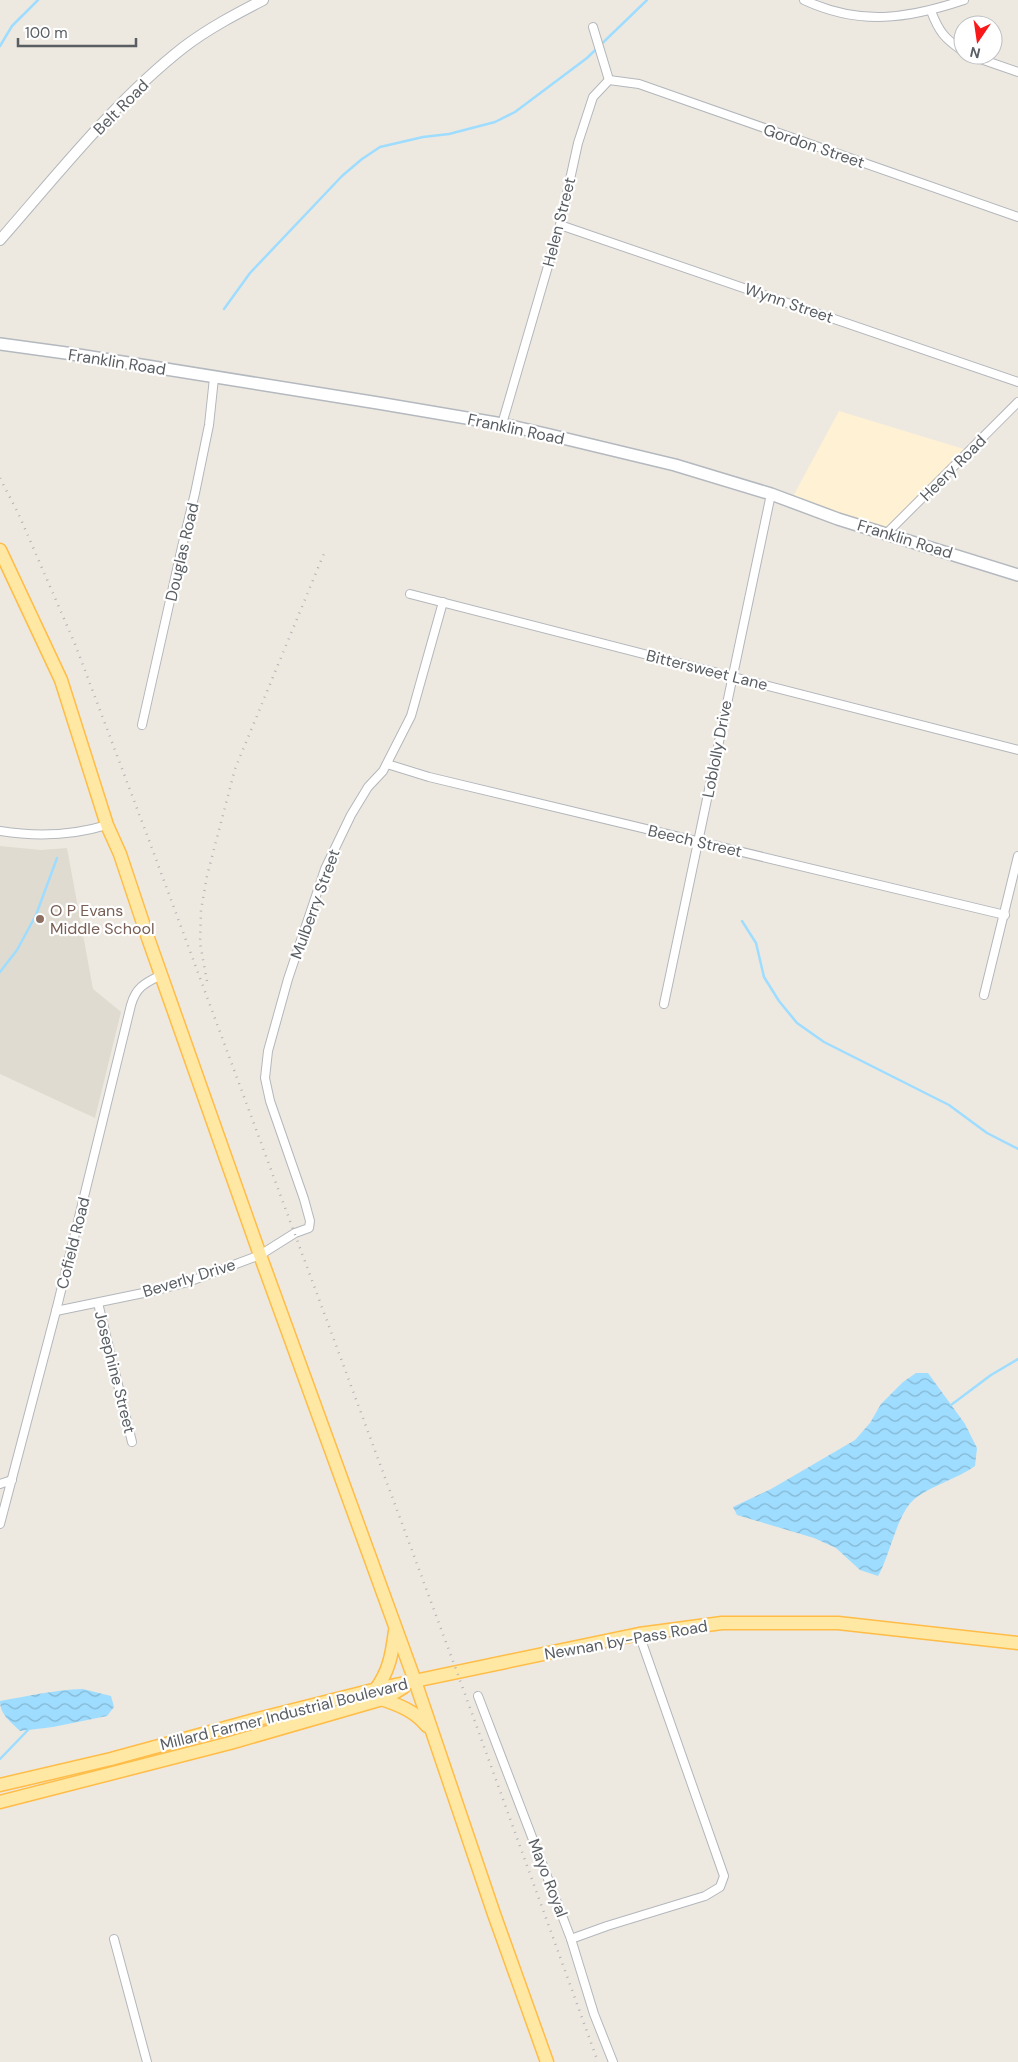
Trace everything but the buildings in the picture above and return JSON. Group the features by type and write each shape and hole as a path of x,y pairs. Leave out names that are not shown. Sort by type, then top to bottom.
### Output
{"main road":[{"name":"Franklin Road","path":"0,344 502,424 675,465 770,494 838,519 1018,575"},
{"path":"0,550 61,680 107,825 120,854 260,1255 415,1681 494,1914 547,2062"},
{"name":"Newnan by-Pass Road","path":"415,1681 639,1634 722,1623 838,1622 1018,1643"},
{"path":"396,1629 392,1658 378,1694 420,1717 432,1732"},
{"name":"Millard Farmer Industrial Boulevard","path":"0,1802 230,1743 415,1681"},
{"name":"Millard Farmer Industrial Boulevard","path":"0,1785 110,1759 244,1722 378,1694"}],"street":[{"name":"Belt Road","path":"0,240 76,153 138,89 185,46 223,21 263,0"},
{"path":"804,0 859,18 880,18 931,11 964,0"},
{"path":"931,11 937,26 947,40 953,44"},
{"path":"593,27 609,80"},
{"path":"998,65 1018,72"},
{"name":"Gordon Street","path":"609,80 639,84 1018,217"},
{"name":"Helen Street","path":"502,424 560,225 578,143 593,97 609,80"},
{"name":"Wynn Street","path":"560,225 1018,382"},
{"name":"Douglas Road","path":"142,725 180,554 196,493 209,425 214,378"},
{"name":"Heery Road","path":"887,534 1018,402"},
{"name":"Loblolly Drive","path":"664,1004 770,494"},
{"name":"Bittersweet Lane","path":"410,594 1018,750"},
{"name":"Mulberry Street","path":"310,1221 270,1101 265,1078 268,1051 288,979 325,869 351,815 368,787 383,771 400,740 417,697 443,602"},
{"name":"Beech Street","path":"387,764 429,778 1005,915"},
{"path":"0,831 25,835 50,835 83,833 107,825"},
{"path":"984,995 1018,856"},
{"name":"Cofield Road","path":"0,1524 56,1311 131,1005 136,990 142,984 161,975"},
{"name":"Beverly Drive","path":"56,1311 188,1282 260,1255 295,1233 309,1228 310,1221"},
{"name":"Josephine Street","path":"98,1303 132,1442"},
{"path":"0,1484 12,1480"},
{"path":"571,1939 706,1896 720,1887 724,1876 639,1634"},
{"name":"Mayo Royal","path":"478,1696 571,1939 594,2014 612,2062"},
{"path":"114,1939 147,2062"}],"shaded area":[{"path":"839,411 967,450 887,536 790,502"},
{"name":"O P Evans Middle School","path":"0,846 41,850 67,848 93,989 121,1012 95,1118 0,1074"}],"water":[{"path":"916,1373 928,1373 965,1424 977,1448 975,1466 961,1475 924,1492 910,1504 899,1522 878,1576 860,1570 836,1548 814,1538 737,1515 733,1507 771,1489 855,1440 870,1423 881,1404 903,1382"},
{"path":"83,1689 111,1696 114,1707 107,1716 53,1727 20,1731 7,1718 0,1706 0,1701 51,1692"}],"waterway":[{"path":"0,46 12,26 38,0"},
{"path":"224,309 250,273 342,176 362,159 380,147 423,137 449,134 495,122 515,112 587,58 647,0"},
{"path":"0,972 17,950 36,915 57,858"},
{"path":"742,921 756,943 764,977 779,1001 797,1023 824,1042 949,1105 987,1133 1018,1149"},
{"path":"951,1405 991,1375 1018,1359"},
{"path":"0,1759 29,1729"}],"railway":[{"path":"0,478 19,515 75,644 457,1672 598,2062"},
{"path":"207,981 200,943 201,910 207,876 235,769 325,551"}],"place":[{"name":"O P Evans Middle School","path":"40,919"}]}
